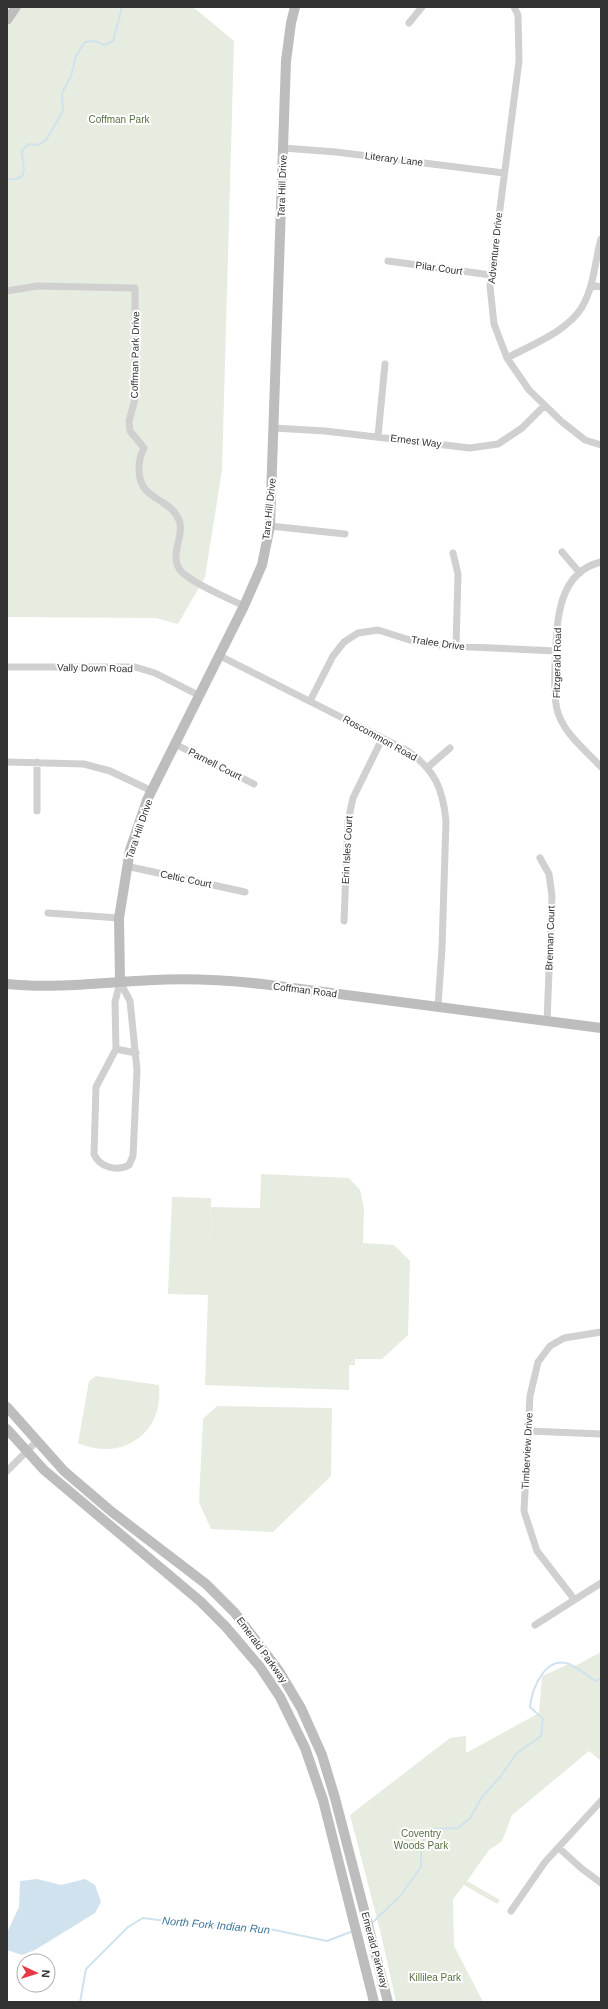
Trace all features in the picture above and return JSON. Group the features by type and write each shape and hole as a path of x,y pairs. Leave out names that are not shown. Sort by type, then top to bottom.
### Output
{"main road":[{"path":"7,20 16,7"},
{"name":"Tara Hill Drive","path":"120,982 119,918 126,866 137,828 147,800 244,606 262,564 270,526 286,61 291,23 295,7"},
{"name":"Coffman Road","path":"7,984 52,986 154,980 215,980 438,1006 547,1022 601,1028"},
{"name":"Emerald Parkway","path":"7,1406 64,1471 106,1506 206,1584 235,1613 279,1671 301,1708 322,1755 335,1798 388,2002"},
{"name":"Emerald Parkway","path":"7,1429 44,1470 103,1522 200,1601 226,1627 260,1667 287,1709 304,1748 323,1800 348,1905 374,2002"}],"street":[{"path":"409,23 422,7"},
{"name":"Adventure Drive","path":"514,7 518,15 519,61 491,274 490,286 494,324 507,358 544,406 585,440 601,445"},
{"name":"Literary Lane","path":"283,148 336,152 504,173"},
{"path":"507,358 567,325 582,307 591,285 601,238"},
{"name":"Pilar Court","path":"388,261 491,274"},
{"path":"591,285 601,287"},
{"name":"Coffman Park Drive","path":"7,291 37,286 135,288 135,399 129,421 130,431 144,448 141,454 139,476 146,492 168,506 177,516 180,523 176,548 177,563 185,575 244,606"},
{"path":"378,436 385,364"},
{"name":"Ernest Way","path":"274,428 378,436 470,448 498,444 522,428 544,406"},
{"path":"270,526 345,534"},
{"path":"562,552 580,573 601,562"},
{"path":"453,553 458,574 456,647"},
{"name":"Fitzgerald Road","path":"580,573 570,584 563,598 558,619 555,687 557,712 569,735 601,767"},
{"name":"Tralee Drive","path":"310,701 333,656 344,642 358,633 378,630 413,641 456,647 556,651"},
{"name":"Roscommon Road","path":"220,656 382,738 408,752 428,767 439,786 444,803 446,821 438,1006"},
{"name":"Vally Down Road","path":"7,667 135,667 155,673 200,696"},
{"name":"Erin Isles Court","path":"344,921 348,821 353,798 382,738"},
{"name":"Parnell Court","path":"176,744 254,784"},
{"path":"428,767 450,748"},
{"path":"7,762 71,762 97,766 152,791"},
{"path":"37,762 37,810"},
{"name":"Brennan Court","path":"540,858 549,874 552,896 547,1022"},
{"name":"Celtic Court","path":"126,866 245,892"},
{"path":"48,913 119,918"},
{"path":"120,982 130,1001 138,1070 133,1159 126,1167 105,1166 98,1161 94,1154 95,1093 98,1082 116,1049 114,1002 120,982"},
{"path":"116,1049 136,1053"},
{"name":"Timberview Drive","path":"574,1599 537,1551 524,1511 530,1396 538,1362 550,1346 564,1338 601,1332"},
{"path":"528,1431 601,1434"},
{"path":"7,1471 37,1441"},
{"path":"535,1625 601,1583"},
{"path":"511,1911 545,1862 601,1801"},
{"path":"558,1848 601,1883"}],"green space":[{"name":"Coffman Park","path":"22,7 193,7 234,41 222,470 205,577 178,624 156,618 7,617 7,28"},
{"path":"261,1174 349,1178 360,1190 364,1208 363,1243 394,1245 410,1261 408,1335 382,1359 355,1359 355,1365 349,1365 349,1390 205,1385 208,1295 168,1294 172,1197 211,1198 209,1271 211,1207 260,1208"},
{"path":"96,1376 159,1385 159,1402 155,1417 147,1430 137,1440 124,1446 110,1449 94,1448 78,1443 89,1381"},
{"path":"217,1406 332,1408 331,1476 273,1532 211,1529 199,1502 203,1419"},
{"name":"Coventry Woods Park","path":"601,1652 601,1761 589,1751 512,1815 502,1841 489,1850 467,1881 500,1900 497,1904 464,1885 453,1899 454,1946 482,2000 480,2002 396,2002 381,1934 350,1815 450,1738 466,1736 466,1753 539,1713 542,1676 569,1664 575,1666"}],"water":[{"path":"37,1879 61,1885 85,1879 95,1885 101,1902 95,1913 35,1950 27,1953 16,1953 7,1950 7,1933 19,1907 20,1881"}],"waterway":[{"path":"7,179 15,179 23,175 24,167 22,151 28,144 38,145 46,140 63,111 62,93 71,76 76,56 85,42 95,41 105,45 113,41 122,7"},
{"name":"North Fork Indian Run","path":"372,1923 401,1895 421,1867 421,1844 431,1829 458,1828 470,1818 482,1797 500,1777 517,1753 541,1736 543,1719 530,1707 534,1691 541,1675 553,1664 561,1663 569,1664 596,1681 601,1678"},
{"name":"North Fork Indian Run","path":"80,2002 86,1969 128,1927 143,1918 191,1924 260,1927 327,1941 353,1931"}],"park label":[{"name":"Killilea Park","path":"435,1977"}]}
